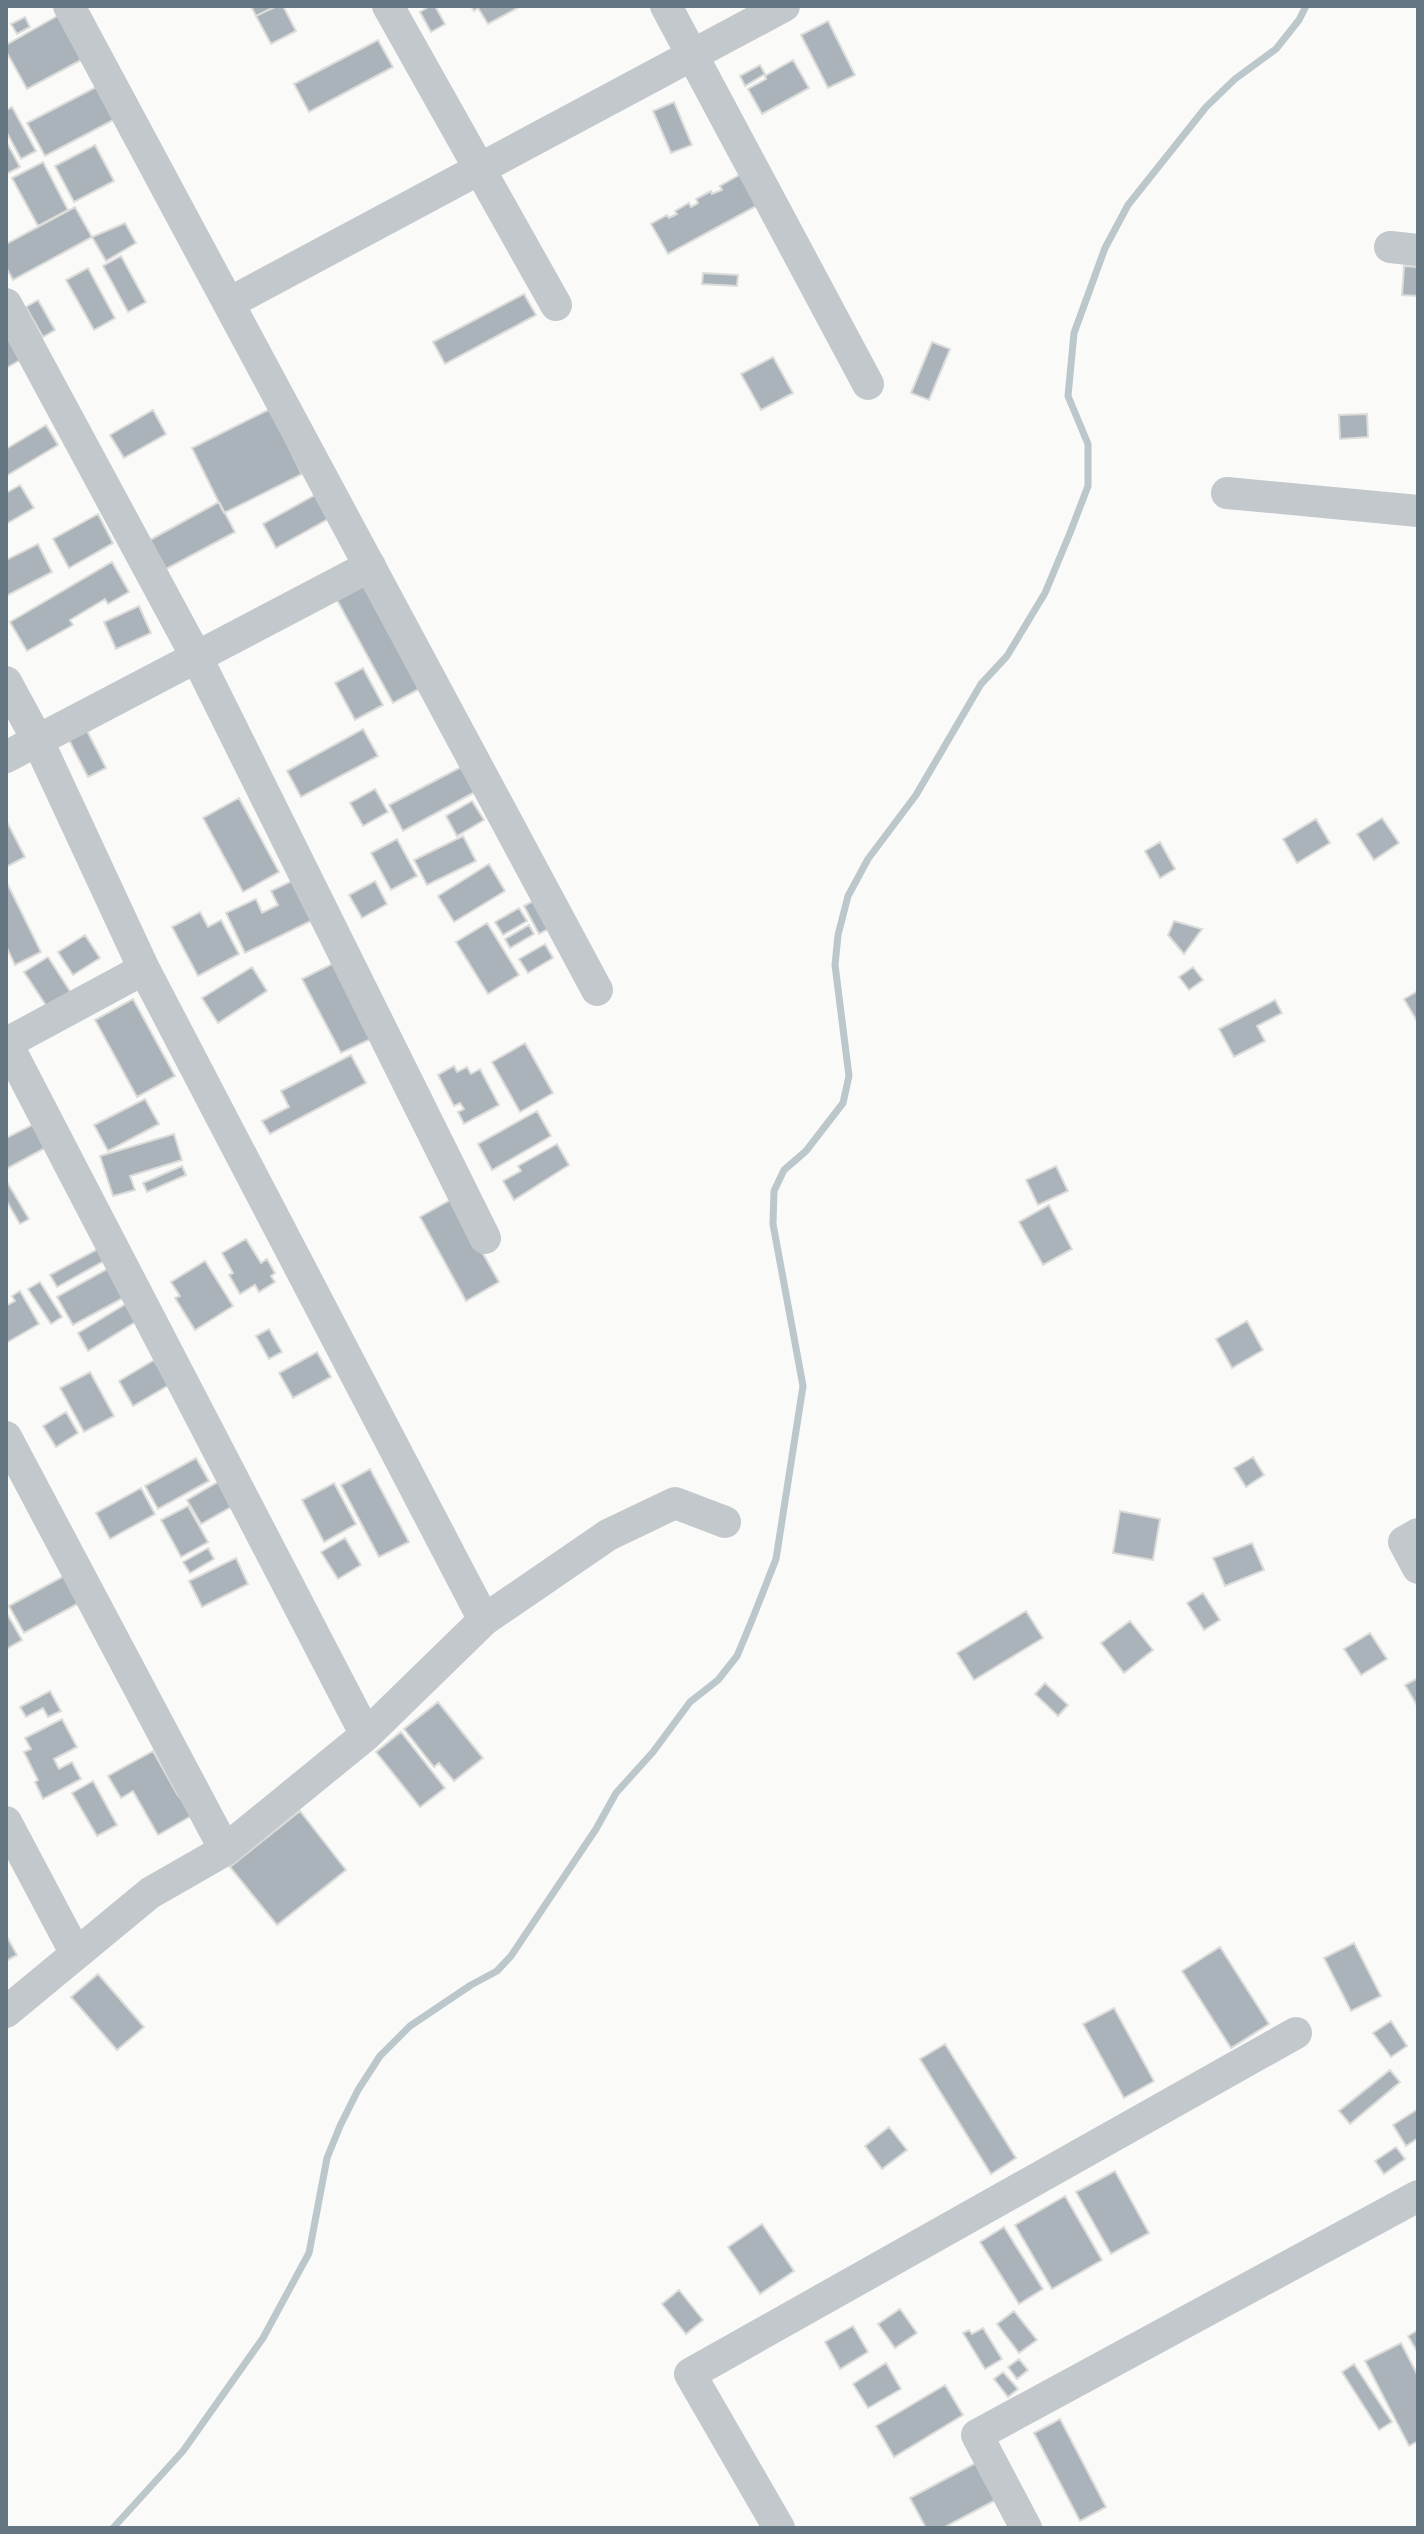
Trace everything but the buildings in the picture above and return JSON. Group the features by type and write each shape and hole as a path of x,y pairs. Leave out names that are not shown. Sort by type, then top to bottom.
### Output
{"street":[{"path":"69,6 597,990"},
{"path":"388,6 556,305"},
{"path":"666,6 868,384"},
{"path":"229,303 784,6"},
{"path":"6,304 197,658 485,1238"},
{"path":"1227,493 1418,511"},
{"path":"6,757 370,566"},
{"path":"6,682 38,741 144,969 484,1620"},
{"path":"144,969 6,1042 366,1735"},
{"path":"6,1437 225,1850"},
{"path":"6,2012 150,1893 225,1850 366,1735 484,1620 608,1535 675,1503 725,1522"},
{"path":"1418,1534 1404,1542 1418,1568"},
{"path":"6,1822 76,1954"},
{"path":"779,2528 690,2374 1296,2033"},
{"path":"1026,2528 977,2435 1418,2196"}],"waterway":[{"path":"113,2528 183,2451 263,2338 309,2253 327,2158 340,2126 380,2056 410,2026 497,1971 511,1956 596,1829 616,1793 653,1752 690,1702 718,1680 737,1656 776,1559 803,1386 773,1224 774,1191 784,1170 806,1151 843,1103 849,1076 835,965 838,935 848,896 868,859 916,795 981,684 1007,656 1045,593 1070,533 1088,486 1088,444 1068,396 1074,333 1105,248 1128,205 1206,107 1235,79 1276,49 1306,6"}]}
